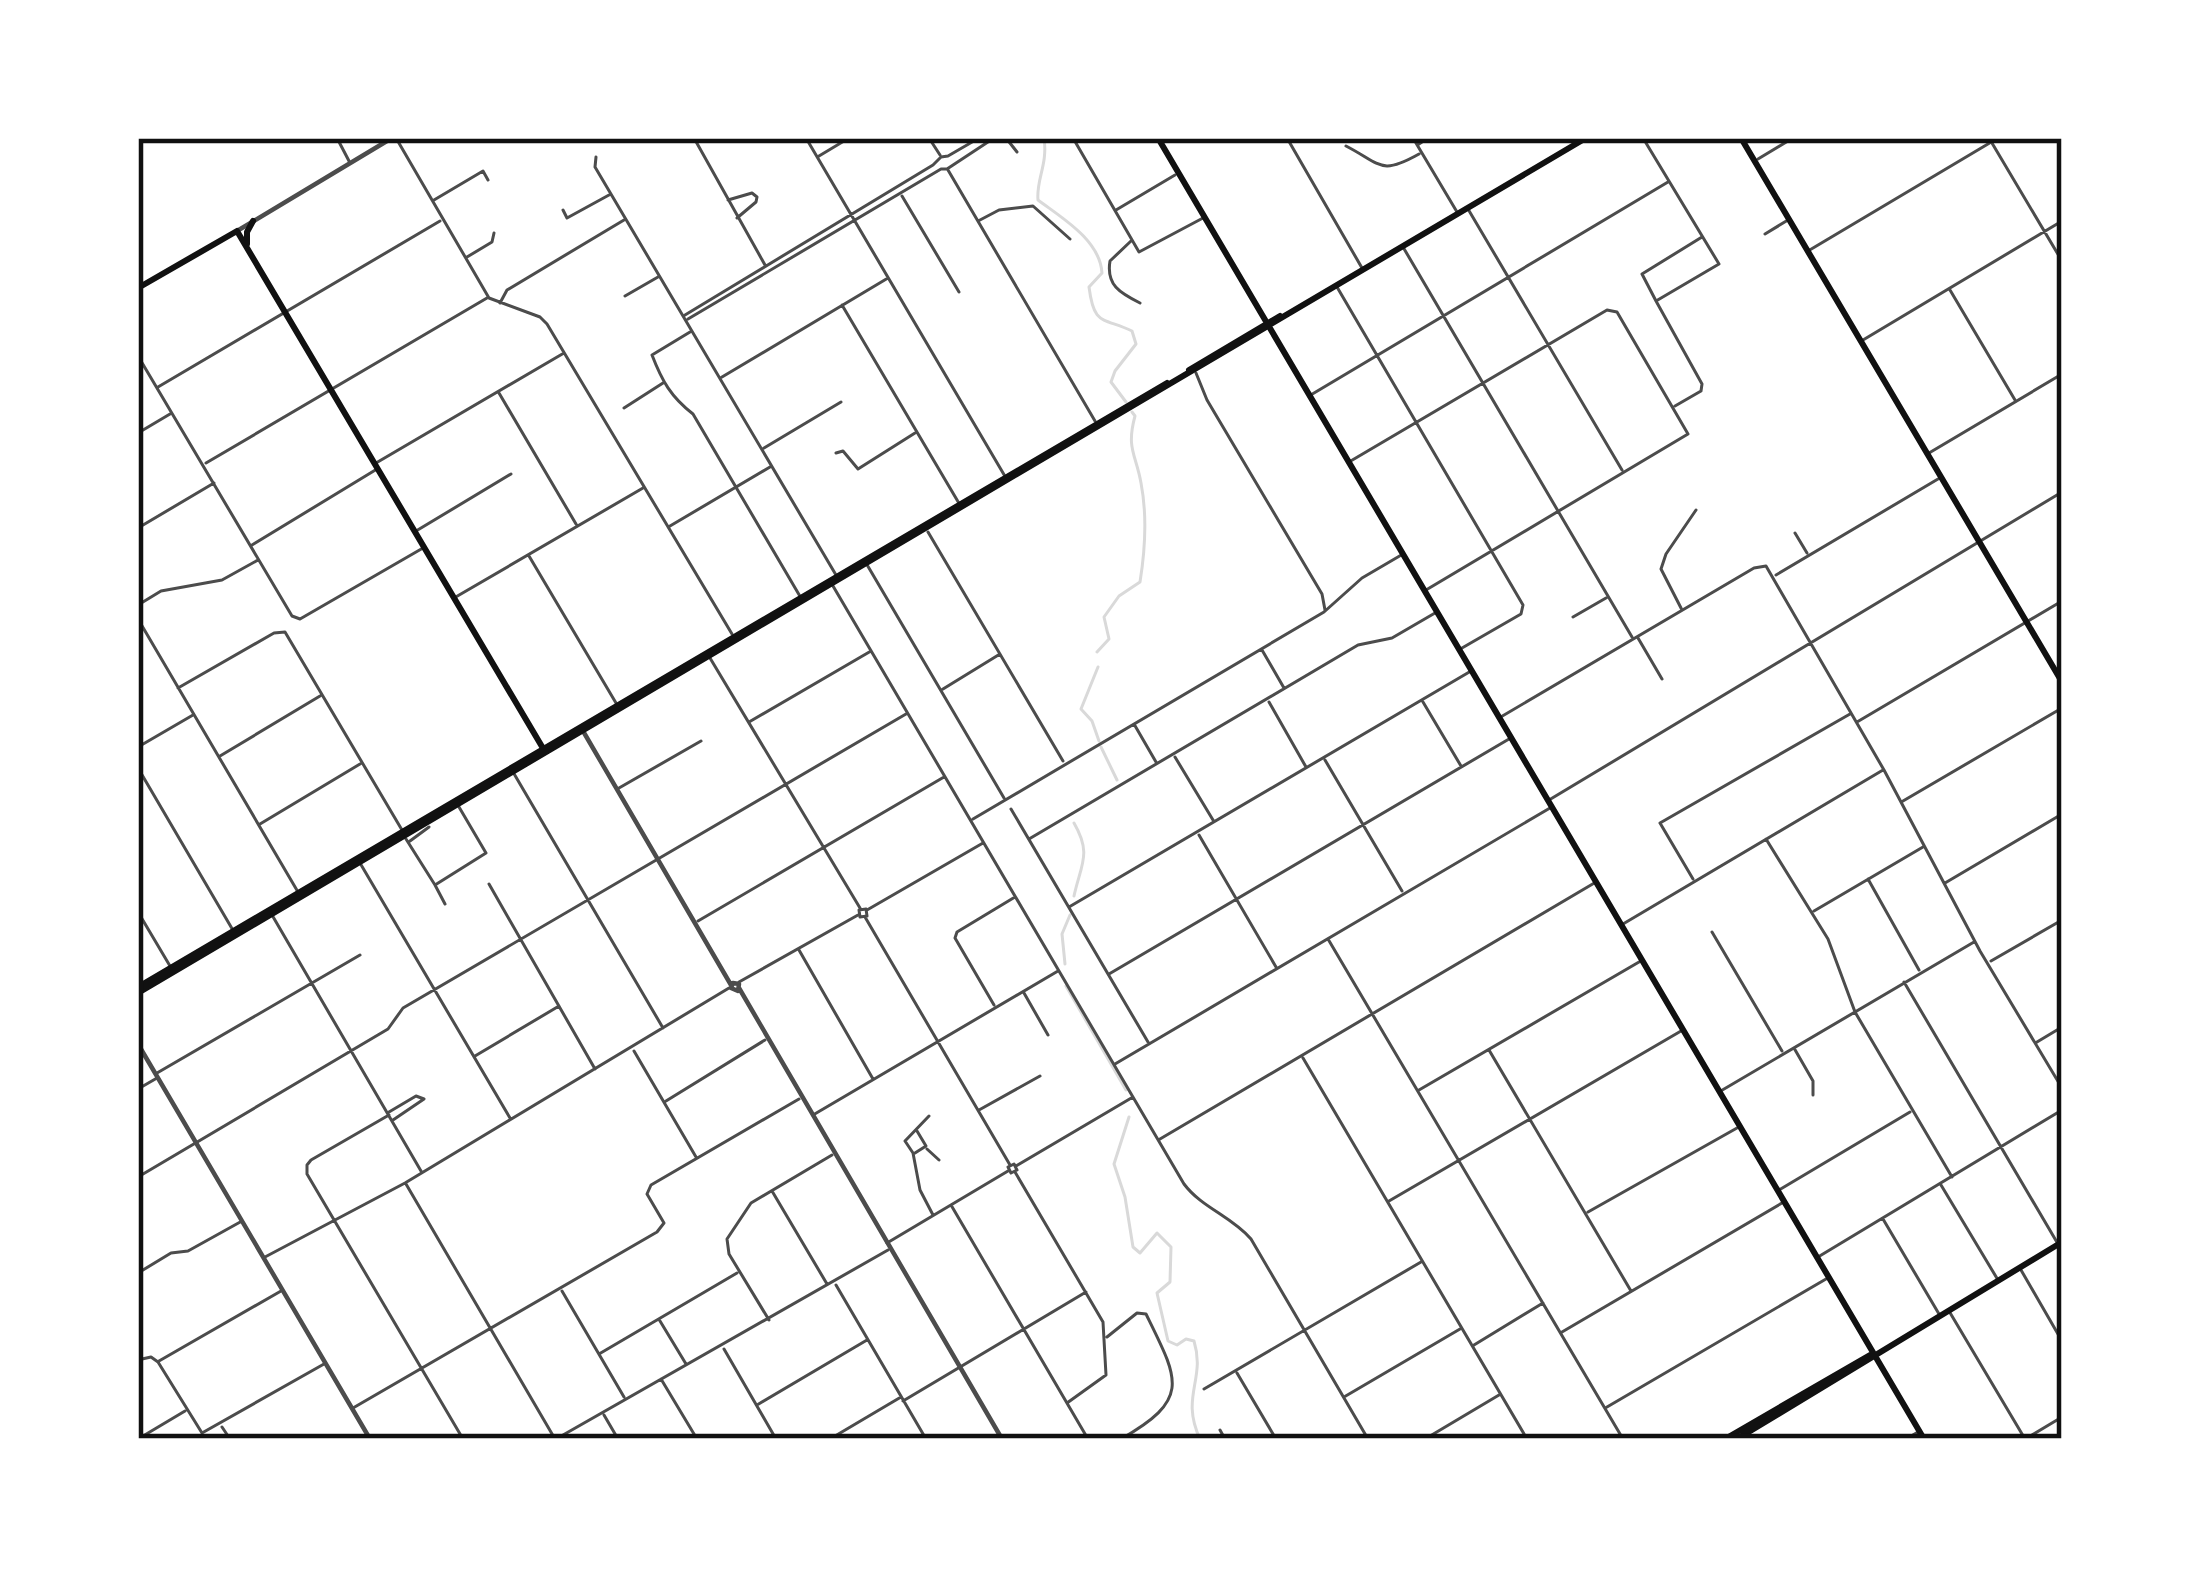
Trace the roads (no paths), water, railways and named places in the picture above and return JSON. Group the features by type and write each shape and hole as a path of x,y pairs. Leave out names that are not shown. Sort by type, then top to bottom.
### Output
{"main road":[{"path":"1158,138 1352,460 1922,1435"},
{"path":"138,990 406,837 544,751 1468,208 1570,142 1586,138"},
{"path":"1743,140 2062,682"},
{"path":"248,248 247,232 253,221"},
{"path":"138,288 237,230 544,751"},
{"path":"1120,413 1268,325"},
{"path":"406,837 512,770"},
{"path":"1725,1439 2060,1243"},
{"path":"1859,1364 1862,1335"},
{"path":"1859,1364 1885,1374"},
{"path":"1737,1439 1772,1415"}],"street":[{"path":"337,138 350,163"},
{"path":"237,230 394,138 489,298 544,320 735,639"},
{"path":"705,138 696,140 766,266"},
{"path":"806,138 1007,479"},
{"path":"817,157 849,138"},
{"path":"929,138 1098,426"},
{"path":"884,200 901,194 979,138"},
{"path":"684,318 942,164 994,138"},
{"path":"1006,138 1017,152"},
{"path":"1073,138 1131,241 1144,253 1204,217"},
{"path":"1287,138 1363,269"},
{"path":"1413,138 1458,213"},
{"path":"1417,145 1429,138"},
{"path":"1642,138 1719,264 1656,301"},
{"path":"1755,161 1792,138"},
{"path":"1808,251 1998,138"},
{"path":"1990,140 2062,261"},
{"path":"1346,146 1382,167 1421,152"},
{"path":"596,157 595,167 763,449 871,651 1192,1195 1230,1219 1250,1239 1368,1439"},
{"path":"433,201 483,171 488,180"},
{"path":"1114,211 1179,173"},
{"path":"1309,395 1668,182"},
{"path":"726,201 752,193 757,196 736,218"},
{"path":"563,210 567,218 611,194"},
{"path":"901,194 959,292"},
{"path":"978,221 999,210 1033,206 1070,238"},
{"path":"1468,208 1623,472"},
{"path":"684,318 853,218"},
{"path":"157,388 443,219"},
{"path":"500,303 507,290 626,219"},
{"path":"1765,234 1790,219"},
{"path":"1861,341 2062,221"},
{"path":"466,258 492,242 494,233"},
{"path":"1673,407 1701,391 1702,384 1642,274 1702,237"},
{"path":"1131,241 1113,255 1110,280 1115,289 1139,303"},
{"path":"1402,246 1608,597 1662,679"},
{"path":"625,296 659,276"},
{"path":"721,378 888,278"},
{"path":"1336,285 1524,610 1459,650"},
{"path":"1949,290 2016,402"},
{"path":"203,465 489,298"},
{"path":"842,305 960,506"},
{"path":"1352,460 1613,308 1688,434 1424,590"},
{"path":"640,354 652,355 692,331"},
{"path":"250,546 564,353"},
{"path":"652,355 663,383 673,399 693,414 802,600"},
{"path":"138,356 296,619 424,547"},
{"path":"1197,370 1197,382 1322,594 1324,612"},
{"path":"1927,454 2062,374"},
{"path":"1186,376 1197,382"},
{"path":"624,408 663,383"},
{"path":"498,391 578,526"},
{"path":"763,449 841,402"},
{"path":"138,433 172,413"},
{"path":"836,452 843,451 858,469 917,432"},
{"path":"668,527 772,466"},
{"path":"415,531 511,474"},
{"path":"1774,576 1941,477"},
{"path":"138,528 214,483"},
{"path":"454,598 644,487"},
{"path":"1115,1064 1404,894 2062,492"},
{"path":"1682,610 1661,569 1696,510"},
{"path":"926,527 1065,764"},
{"path":"1795,533 1808,555"},
{"path":"972,820 1324,612 1362,578 1403,554"},
{"path":"528,555 619,707"},
{"path":"138,605 161,591 222,580 259,560"},
{"path":"866,562 1005,799"},
{"path":"1499,718 1754,568 1766,566 2062,1088"},
{"path":"1322,594 1338,602"},
{"path":"1573,617 1608,597"},
{"path":"1856,723 2062,601"},
{"path":"1029,839 1358,645 1392,638 1437,612"},
{"path":"138,619 300,895"},
{"path":"178,688 283,631 445,904"},
{"path":"1261,649 1285,690"},
{"path":"748,723 871,651"},
{"path":"941,690 1000,654"},
{"path":"708,655 1103,1322 1106,1376 1067,1403"},
{"path":"1069,907 1472,671"},
{"path":"219,757 323,695"},
{"path":"1268,700 1307,768"},
{"path":"1422,701 1462,767"},
{"path":"1902,802 2062,708"},
{"path":"138,1177 388,1029 403,1008 908,713"},
{"path":"1694,881 1660,823 1852,713"},
{"path":"138,747 194,715"},
{"path":"1134,723 1157,764"},
{"path":"582,729 1002,1439"},
{"path":"1108,974 1511,738"},
{"path":"618,789 701,741"},
{"path":"1174,754 1214,822"},
{"path":"1324,758 1404,894"},
{"path":"259,825 362,762"},
{"path":"138,767 235,934"},
{"path":"512,770 664,1029"},
{"path":"1621,925 1884,770"},
{"path":"697,922 945,776"},
{"path":"435,885 486,853 458,805"},
{"path":"1011,809 1149,1043"},
{"path":"1945,884 2062,814"},
{"path":"1197,832 1277,968"},
{"path":"1766,839 1839,964 1855,1012 1952,1177"},
{"path":"263,1257 405,1183 985,842"},
{"path":"1812,912 1923,847"},
{"path":"358,861 511,1120"},
{"path":"1868,878 1919,972"},
{"path":"1159,1140 1596,882"},
{"path":"489,884 596,1070"},
{"path":"996,1007 955,938 957,932 1017,896"},
{"path":"138,912 173,970"},
{"path":"271,912 422,1172"},
{"path":"1989,962 2062,920"},
{"path":"1712,932 1783,1052"},
{"path":"1328,939 1623,1439"},
{"path":"1719,1092 1976,941"},
{"path":"799,950 874,1080"},
{"path":"138,1089 360,955"},
{"path":"1418,1091 1642,960"},
{"path":"811,1116 1060,970"},
{"path":"1904,982 2060,1243"},
{"path":"1023,992 1048,1035"},
{"path":"473,1057 559,1006"},
{"path":"2036,1043 2062,1027"},
{"path":"1388,1202 1683,1030"},
{"path":"664,1102 767,1040"},
{"path":"138,1044 370,1439"},
{"path":"1793,1046 1813,1081 1813,1094"},
{"path":"632,1048 697,1158"},
{"path":"1489,1049 1631,1291"},
{"path":"1302,1055 1527,1439"},
{"path":"978,1111 1040,1076"},
{"path":"389,1116 420,1105 422,1096 307,1165 310,1180 463,1439"},
{"path":"405,1183 556,1439 828,1286 933,1215 1134,1096"},
{"path":"352,1409 661,1229 664,1223 647,1194 648,1187 800,1098"},
{"path":"1817,1258 2062,1110"},
{"path":"1777,1191 1911,1111"},
{"path":"929,1116 905,1138 920,1190 933,1215"},
{"path":"1587,1213 1739,1126"},
{"path":"917,1131 939,1160"},
{"path":"913,1153 926,1148"},
{"path":"769,1320 729,1254 727,1239 747,1207 834,1155"},
{"path":"1940,1183 1999,1281"},
{"path":"772,1191 828,1286"},
{"path":"1560,1333 1784,1202"},
{"path":"951,1205 1088,1439"},
{"path":"1882,1217 1940,1315"},
{"path":"138,1273 242,1221"},
{"path":"1204,1389 1423,1261"},
{"path":"2020,1269 2062,1341"},
{"path":"598,1354 739,1272"},
{"path":"1605,1408 1828,1277"},
{"path":"834,1282 926,1439"},
{"path":"560,1289 625,1399"},
{"path":"158,1362 283,1290"},
{"path":"830,1439 1086,1292"},
{"path":"1472,1346 1543,1303"},
{"path":"1948,1310 2025,1439 2062,1417"},
{"path":"1105,1338 1137,1313 1146,1314 1173,1383 1160,1415 1121,1439"},
{"path":"660,1319 687,1364"},
{"path":"1343,1397 1462,1328"},
{"path":"757,1405 867,1340"},
{"path":"723,1347 776,1439"},
{"path":"138,1352 140,1360 151,1357 158,1362 202,1433 325,1363"},
{"path":"1236,1371 1276,1439"},
{"path":"661,1378 697,1439"},
{"path":"1424,1439 1501,1394"},
{"path":"138,1439 187,1411"},
{"path":"603,1412 619,1439"},
{"path":"221,1425 230,1439"},
{"path":"1220,1430 1225,1439"},
{"path":"1906,1439 1922,1435"}],"waterway":[{"path":"1044,138 1038,200 1095,250 1102,273 1089,287 1097,314 1132,331 1136,344 1111,382 1126,402"},
{"path":"1097,652 1109,639 1104,617 1119,596 1140,582 1144,507 1132,444 1132,412"},
{"path":"1098,667 1081,709 1092,721 1099,741"},
{"path":"1101,747 1117,780"},
{"path":"1074,823 1084,851 1074,896"},
{"path":"1065,964 1062,934 1070,915"},
{"path":"1066,986 1126,1090"},
{"path":"1129,1117 1114,1164 1133,1247 1140,1253 1157,1233 1171,1247 1170,1282 1157,1293 1168,1341 1177,1345 1186,1339 1194,1341 1197,1367 1192,1411 1200,1439"}]}
